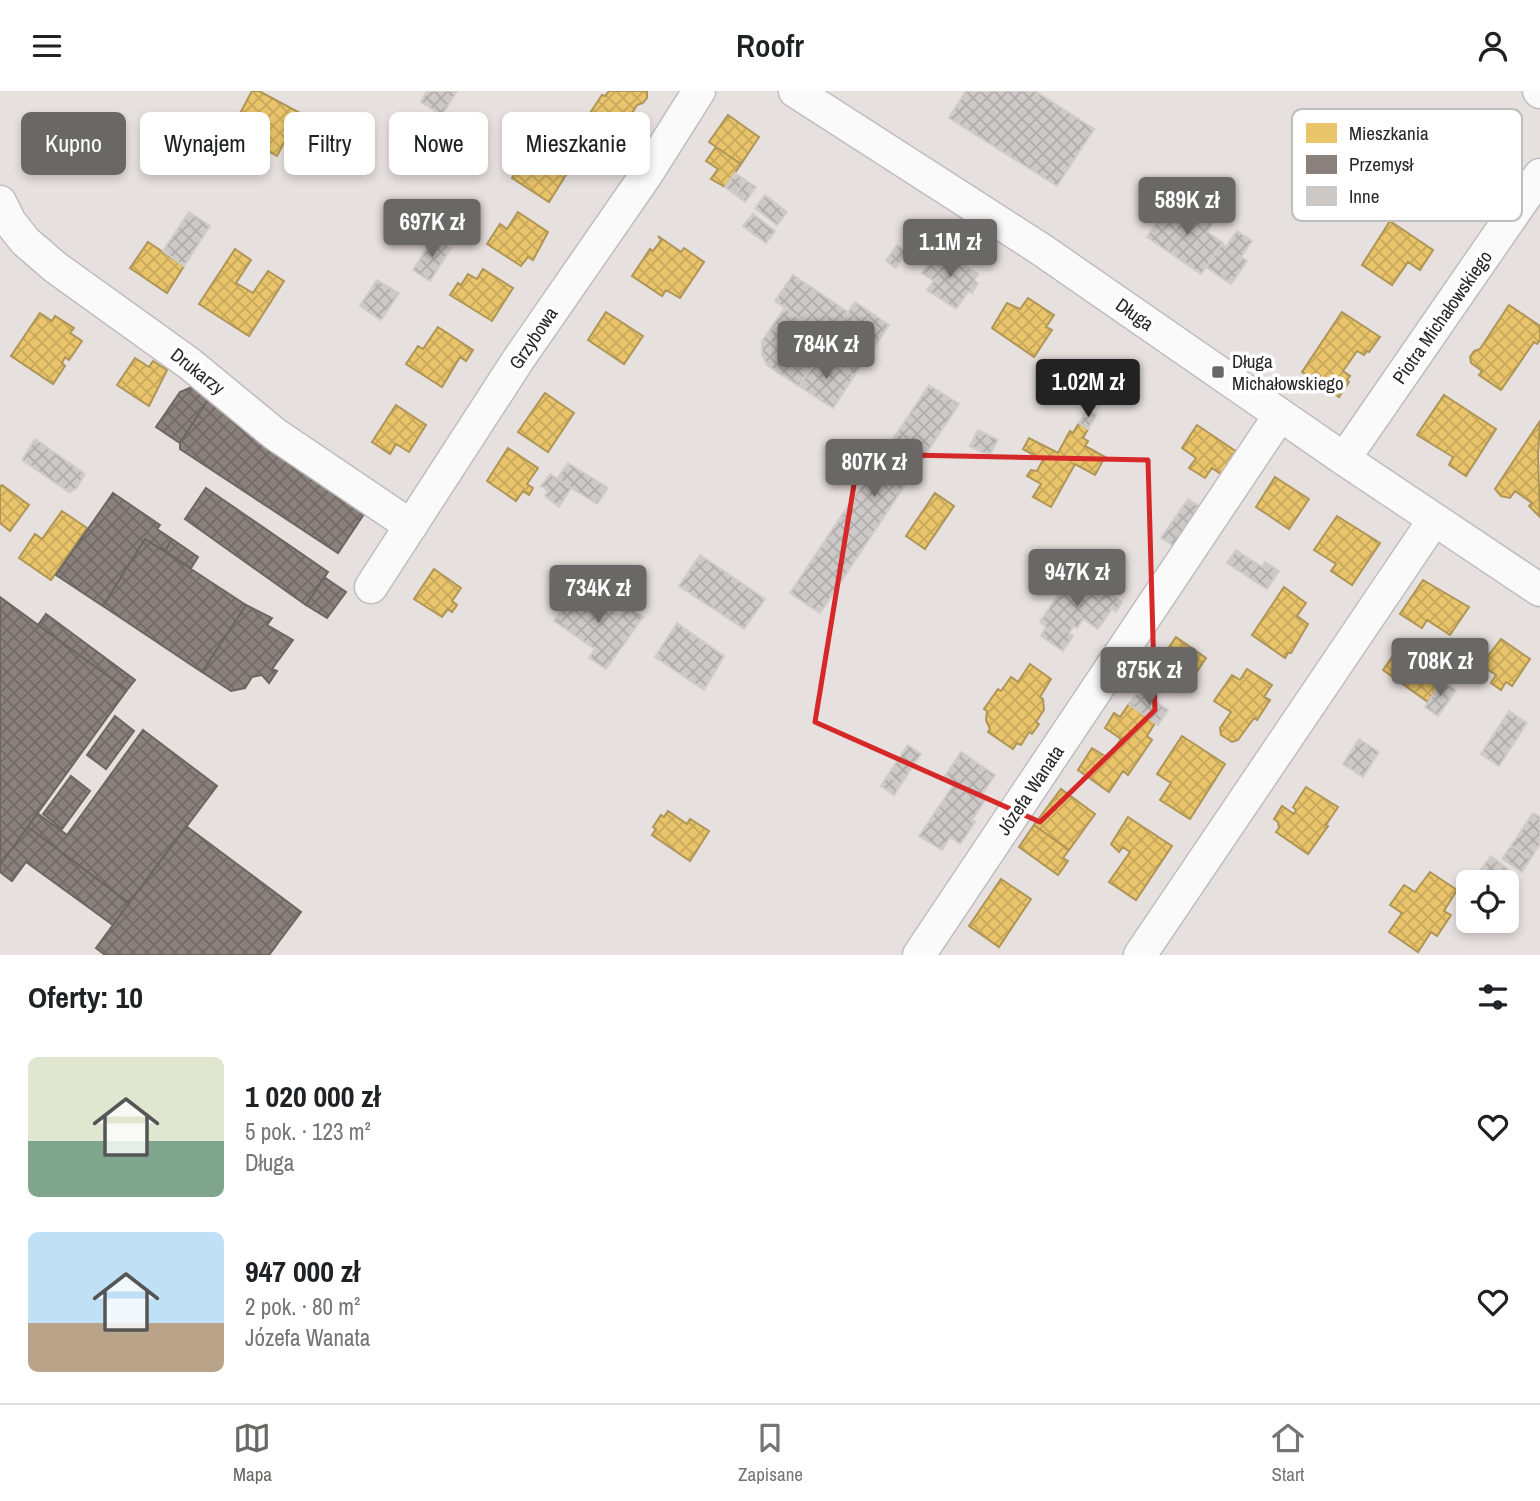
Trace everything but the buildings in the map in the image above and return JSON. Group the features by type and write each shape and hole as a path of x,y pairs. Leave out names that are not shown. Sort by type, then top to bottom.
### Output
{"street":[{"name":"Grzybowa","path":"371,587 518,360 646,175 699,91"},
{"name":"Długa","path":"795,91 960,195 1540,590"},
{"name":"Piotra Michałowskiego","path":"1522,201 1540,175"},
{"name":"Drukarzy","path":"0,202 24,241 55,267 190,364 285,442 411,526"},
{"name":"Piotra Michałowskiego","path":"1344,459 1508,221"},
{"name":"Józefa Wanata","path":"919,955 1280,415"},
{"path":"1140,955 1434,520"}],"highlighted area":[{"path":"859,454 1148,460 1155,710 1040,822 815,722"}],"place":[{"name":"Długa Michałowskiego","path":"1218,372"}]}
